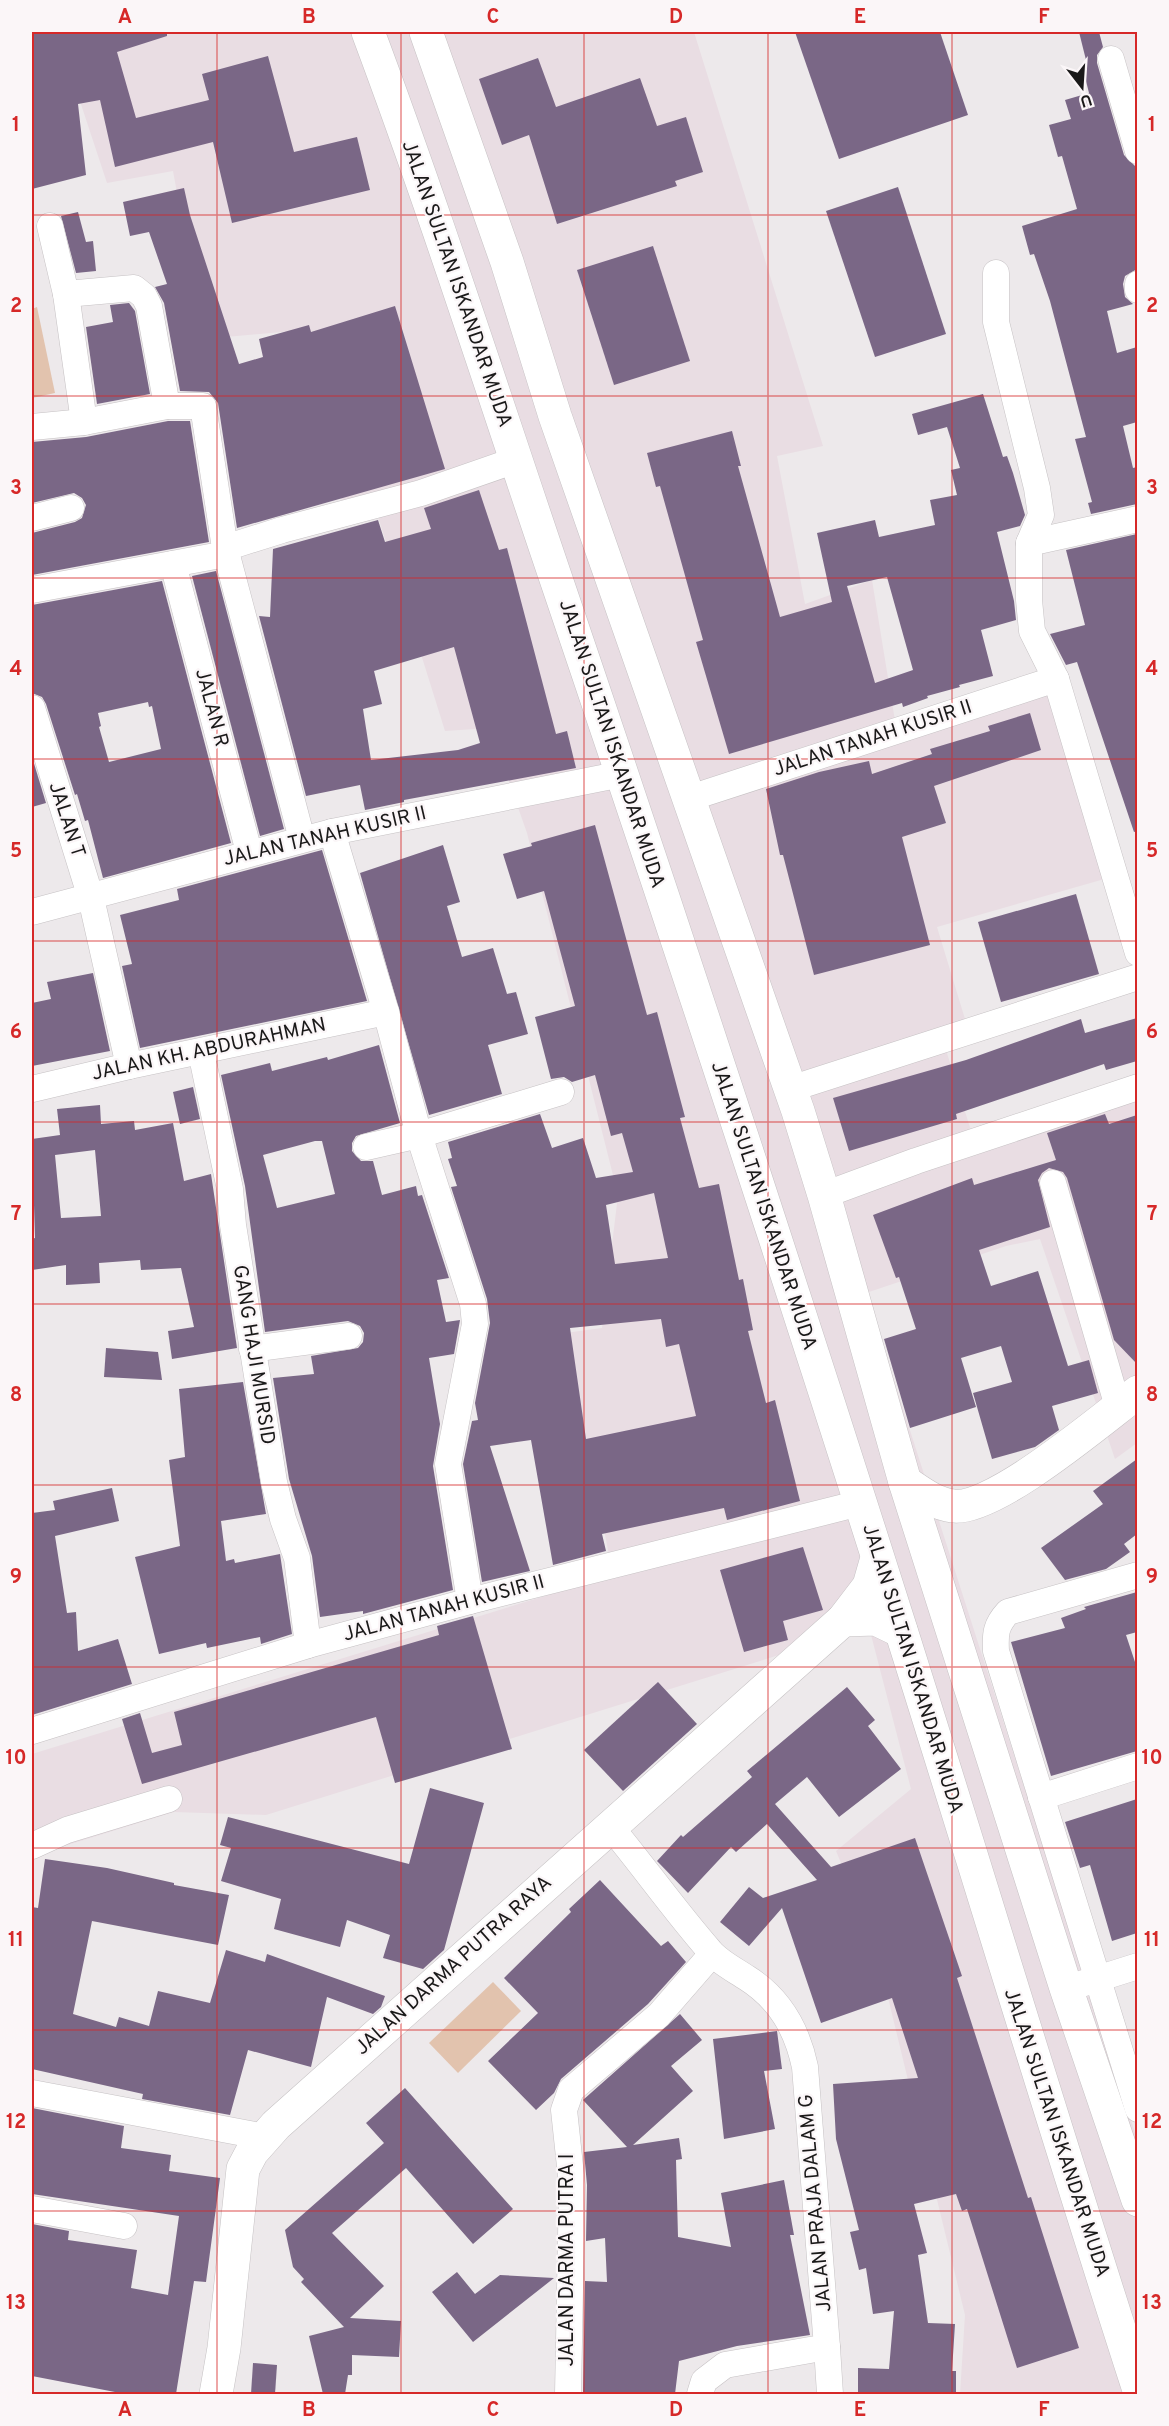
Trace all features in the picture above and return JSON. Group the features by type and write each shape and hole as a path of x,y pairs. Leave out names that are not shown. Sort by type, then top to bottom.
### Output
{"main road":[{"name":"JALAN SULTAN ISKANDAR MUDA","path":"368,32 622,774 901,1631 1048,2109 1137,2387"},
{"path":"426,32 507,262 562,437 790,1089 824,1195 904,1482 961,1662 999,1778 1081,1984 1137,2200"},
{"path":"904,1482 937,1503 954,1507 973,1506 1012,1484 1128,1399"},
{"name":"JALAN DARMA PUTRA RAYA","path":"216,2394 224,2348 243,2169 265,2137 843,1620 869,1586 877,1558"},
{"path":"843,1620 876,1619 901,1631"}],"street":[{"path":"1111,59 1137,151"},
{"path":"50,226 66,294 84,422"},
{"path":"996,273 996,322 1037,488 1041,515 1029,543 1029,600 1032,631 1056,679 1137,952"},
{"path":"1137,284 1137,290"},
{"path":"66,294 130,288 139,290 148,306 167,406"},
{"path":"32,427 84,422 167,406 202,406 226,551 302,838"},
{"path":"32,590 173,564 226,551 282,530 421,493 516,460"},
{"path":"32,518 71,508"},
{"path":"1029,543 1137,519"},
{"name":"JALAN R","path":"173,564 249,852"},
{"name":"JALAN TANAH KUSIR II","path":"690,798 1056,679"},
{"name":"JALAN T","path":"32,708 91,898 129,1066"},
{"name":"JALAN TANAH KUSIR II","path":"32,912 91,898 302,838 622,774"},
{"path":"332,831 386,1012 419,1135 473,1304 475,1324 448,1464 470,1601"},
{"path":"790,1089 1137,977"},
{"name":"JALAN KH. ABDURAHMAN","path":"32,1089 129,1066 386,1012"},
{"name":"GANG HAJI MURSID","path":"201,1052 230,1189 252,1349 285,1525 297,1558 308,1646"},
{"path":"824,1195 916,1161 1137,1088"},
{"path":"366,1147 419,1135 561,1092"},
{"path":"1053,1183 1128,1399"},
{"path":"252,1349 349,1336"},
{"name":"JALAN TANAH KUSIR II","path":"32,1731 308,1646 470,1601 860,1503"},
{"path":"1137,1575 1008,1612 999,1622 995,1633 996,1651 1041,1797 1081,1984 1137,2109"},
{"path":"961,1662 996,1651"},
{"path":"1041,1797 1137,1766"},
{"path":"999,1778 1031,1767"},
{"path":"32,1846 67,1830 169,1799"},
{"path":"610,1826 712,1954"},
{"name":"JALAN PRAJA DALAM G","path":"712,1954 757,1984 771,1997 788,2018 800,2043 805,2067 830,2394"},
{"name":"JALAN DARMA PUTRA I","path":"568,2394 572,2185 565,2103 571,2090 659,2015 712,1954"},
{"path":"1081,1984 1137,1966"},
{"path":"32,2093 265,2137"},
{"path":"32,2209 124,2226"},
{"path":"700,2394 704,2381 725,2365 827,2347"}],"shaded area":[{"path":"32,32 694,32 823,446 777,456 805,604 872,580 897,733 1046,688 1108,878 937,927 972,1042 946,1050 976,1147 1137,1089 1137,1443 1115,1459 1040,1239 1006,1246 866,1293 1137,2139 1137,2394 960,2394 965,2315 875,1944 836,1851 911,1789 869,1627 266,1815 174,1812 32,1856 32,1754 613,1575 565,1333 602,1328 618,1195 527,833 490,728 445,731 375,507 346,519 304,330 204,339 173,171 107,183 71,74 32,81"},
{"path":"37,307 55,393 32,398 32,309"},
{"path":"493,1982 521,2011 458,2073 429,2043"}],"building":[{"path":"32,32 167,32 167,36 117,52 136,118 209,100 202,74 268,56 294,152 357,137 370,190 232,223 213,142 115,167 100,100 78,104 86,175 32,189"},
{"path":"795,32 940,32 968,115 839,159"},
{"path":"1079,32 1099,32 1103,47 1097,55 1097,63 1124,155 1135,166 1137,175 1137,269 1125,276 1123,284 1125,297 1133,304 1107,311 1117,353 1137,347 1137,422 1123,426 1133,468 1137,467 1137,504 1091,514 1088,503 1092,502 1075,439 1086,437 1050,301 1034,254 1030,255 1022,226 1077,209 1062,156 1058,157 1049,125 1071,119 1065,100 1089,93 1082,65 1087,64"},
{"path":"538,58 556,107 640,78 657,126 686,117 703,172 675,181 677,186 557,224 529,135 502,145 479,79"},
{"path":"898,187 946,334 875,357 826,211"},
{"path":"184,188 190,215 239,364 263,357 259,339 309,325 311,332 395,306 445,469 237,528 218,403 209,392 180,391 164,303 155,287 167,284 149,232 130,236 123,202"},
{"path":"78,212 86,242 93,241 96,271 76,273 61,216"},
{"path":"653,246 690,361 614,385 577,270"},
{"path":"129,303 135,311 150,394 97,404 86,327 113,322 110,305"},
{"path":"983,394 1003,457 1007,456 1013,473 1025,515 1020,526 997,532 1014,601 1016,620 981,630 993,676 927,696 928,698 903,707 902,703 729,754 696,642 703,640 660,486 656,487 647,453 732,431 741,466 738,466 780,617 832,602 817,533 875,520 879,537 935,525 930,500 957,495 951,470 960,468 947,427 918,435 912,414","holes":["887,577 913,670 875,683 847,586"]},
{"path":"168,421 190,421 209,542 32,575 32,533 75,522 82,518 86,505 82,498 74,493 32,503 32,442 86,437"},
{"path":"479,490 499,550 507,548 556,734 567,731 576,768 404,800 404,802 365,810 360,785 306,796 259,616 270,617 273,549 378,520 385,542 431,529 424,508","holes":["454,647 480,743 458,750 371,760 363,709 382,704 374,671"]},
{"path":"1137,534 1137,831 1134,832 1077,662 1066,665 1050,634 1085,625 1066,550"},
{"path":"216,571 284,829 260,836 192,576"},
{"path":"162,581 231,843 103,878 88,820 85,821 77,794 75,795 46,704 42,697 32,693 32,605","holes":["148,702 149,707 152,706 161,749 109,762 99,727 101,726 98,713"]},
{"path":"1030,713 1041,750 934,786 946,823 902,837 930,945 814,975 783,855 780,855 766,789 819,772 869,761 872,774 932,754 930,749 990,731 988,726"},
{"path":"32,757 46,803 32,807"},
{"path":"595,825 647,1015 657,1012 685,1117 680,1118 699,1188 719,1184 739,1280 743,1279 753,1330 748,1331 766,1403 775,1400 800,1501 727,1520 724,1508 602,1534 606,1551 553,1565 531,1440 490,1446 530,1571 482,1582 463,1464 472,1421 478,1420 475,1403 490,1323 487,1299 451,1187 457,1186 448,1159 452,1158 448,1142 540,1114 552,1148 583,1138 596,1178 633,1172 622,1133 611,1136 595,1075 572,1082 564,1077 551,1079 535,1017 575,1006 544,891 517,899 503,854 532,846 531,843","holes":["654,1193 668,1258 615,1264 606,1205","661,1319 666,1347 679,1344 696,1416 586,1439 570,1328"]},
{"path":"443,845 460,902 447,906 462,957 493,948 507,994 516,992 528,1034 488,1045 502,1094 429,1115 360,873"},
{"path":"322,850 367,1001 140,1048 122,966 132,964 120,915 179,900 177,889"},
{"path":"1076,894 1099,974 1001,1002 978,922"},
{"path":"93,973 110,1051 32,1066 32,1003 51,999 47,982"},
{"path":"1137,1018 1137,1061 1106,1070 1104,1064 956,1114 957,1119 849,1151 833,1098 966,1060 1081,1019 1085,1033"},
{"path":"379,1045 400,1123 356,1136 352,1143 352,1151 361,1161 373,1161 382,1195 416,1186 418,1196 422,1195 449,1278 437,1280 446,1322 460,1320 454,1354 429,1358 440,1424 433,1466 453,1590 363,1614 363,1611 320,1617 312,1556 289,1479 273,1378 314,1374 311,1356 358,1348 363,1342 364,1333 360,1326 348,1321 265,1332 245,1186 221,1075 270,1063 272,1071 327,1057 328,1060","holes":["322,1141 335,1194 277,1208 263,1155"]},
{"path":"193,1087 200,1119 180,1124 173,1092"},
{"path":"100,1105 101,1124 134,1121 135,1130 173,1123 184,1181 211,1174 237,1348 172,1359 168,1331 194,1327 181,1268 141,1270 140,1260 99,1263 100,1283 66,1285 66,1265 32,1270 32,1239 35,1238 32,1139 60,1135 57,1109","holes":["95,1150 101,1216 61,1218 55,1155"]},
{"path":"1105,1114 1109,1124 1137,1115 1137,1364 1114,1340 1067,1178 1063,1172 1049,1168 1038,1180 1050,1227 979,1250 991,1286 1038,1271 1068,1366 1089,1360 1098,1393 1052,1406 1059,1430 1035,1447 992,1459 973,1393 1012,1382 1001,1346 961,1358 976,1407 910,1428 884,1339 916,1329 899,1277 896,1278 873,1215 972,1178 974,1185 1056,1160 1047,1133"},
{"path":"106,1348 158,1352 162,1380 104,1377"},
{"path":"243,1382 266,1514 221,1521 226,1561 234,1559 235,1563 280,1554 292,1634 261,1644 260,1637 207,1648 206,1643 159,1654 135,1557 180,1546 169,1460 185,1457 179,1389"},
{"path":"1137,1459 1137,1534 1124,1544 1130,1552 1106,1569 1065,1580 1041,1548 1103,1504 1093,1491"},
{"path":"112,1488 119,1521 55,1536 67,1613 76,1612 78,1651 118,1639 132,1684 32,1715 32,1513 55,1510 53,1501"},
{"path":"803,1547 823,1610 783,1621 788,1640 744,1652 720,1570"},
{"path":"1137,1592 1137,1632 1126,1635 1137,1668 1137,1751 1051,1776 1011,1642 1065,1628 1061,1618 1086,1609 1084,1607"},
{"path":"473,1616 512,1749 395,1783 376,1717 142,1784 122,1719 140,1713 152,1753 182,1745 174,1712 439,1635 437,1626"},
{"path":"658,1682 697,1724 623,1791 584,1750"},
{"path":"847,1687 875,1720 868,1726 901,1769 839,1817 807,1777 775,1804 831,1867 915,1838 962,1976 957,1978 1079,2348 1017,2368 967,2209 962,2211 956,2194 914,2204 927,2253 918,2255 928,2323 955,2324 952,2371 956,2371 956,2394 858,2394 858,2368 889,2369 894,2311 873,2314 866,2268 859,2270 850,2232 859,2230 836,2139 833,2084 918,2078 892,1998 821,2023 782,1908 749,1946 720,1922 749,1887 763,1898 817,1880 767,1824 736,1852 731,1847 688,1893 657,1861 681,1835 683,1837 752,1777 747,1771"},
{"path":"430,1788 484,1803 444,1950 423,1969 383,1958 390,1935 347,1920 340,1947 274,1929 281,1899 221,1881 231,1848 220,1845 228,1817 409,1864"},
{"path":"1137,1799 1137,1933 1112,1941 1090,1865 1080,1868 1065,1822"},
{"path":"45,1859 107,1868 174,1883 174,1885 229,1895 218,1945 92,1921 73,2014 116,2027 119,2017 149,2026 158,1991 210,2003 226,1950 265,1962 267,1954 385,1996 381,2007 373,2014 327,1997 311,2067 248,2050 230,2115 142,2099 143,2094 32,2069 32,1907 38,1908"},
{"path":"600,1880 661,1946 668,1941 686,1962 648,2004 561,2079 554,2093 536,2110 488,2061 538,2013 504,1978 571,1912 569,1909"},
{"path":"680,2014 702,2040 671,2066 693,2091 633,2145 679,2138 682,2159 676,2160 678,2237 731,2247 721,2193 784,2180 794,2235 790,2235 810,2335 737,2346 679,2361 675,2394 583,2394 585,2281 607,2282 605,2238 586,2241 587,2185 584,2152 627,2147 583,2100"},
{"path":"777,2031 782,2069 764,2071 775,2129 724,2139 713,2039"},
{"path":"405,2088 513,2209 473,2244 406,2168 332,2233 384,2286 350,2318 401,2321 399,2357 352,2355 352,2375 348,2375 345,2394 323,2394 309,2336 344,2327 301,2282 304,2279 293,2267 285,2230 384,2143 366,2123"},
{"path":"32,2108 124,2126 121,2148 171,2155 169,2171 220,2178 206,2282 194,2281 176,2394 115,2394 115,2392 32,2376 32,2224 69,2231 68,2240 137,2250 131,2288 168,2295 179,2216 32,2194"},
{"path":"457,2272 475,2294 500,2275 554,2278 473,2342 432,2292"},
{"path":"253,2363 277,2365 275,2394 251,2394"}]}
